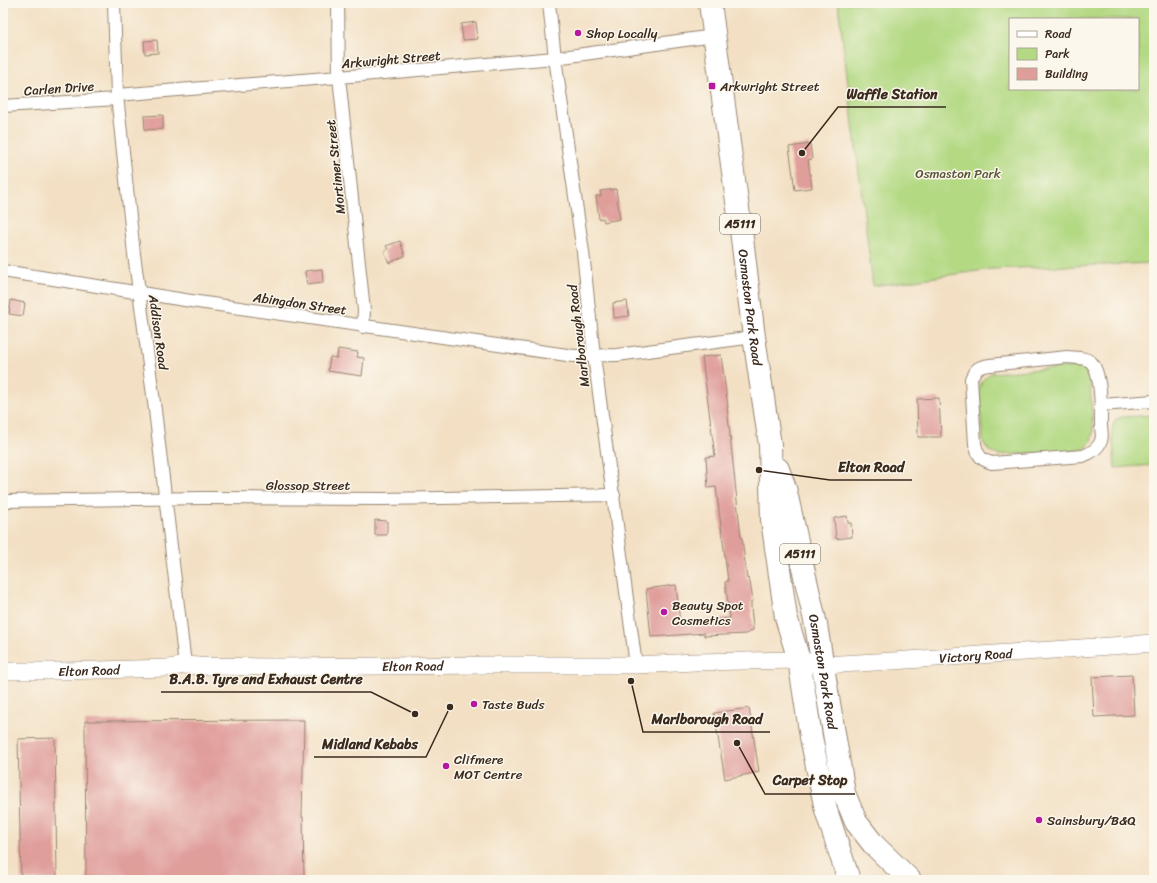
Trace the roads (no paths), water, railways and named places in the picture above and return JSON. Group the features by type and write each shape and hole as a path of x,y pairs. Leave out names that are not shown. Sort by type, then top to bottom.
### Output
{"highway":[{"name":"Osmaston Park Road","path":"710,3 754,337 770,445 772,520 786,617 798,660 811,737 826,810 849,880"},
{"name":"Osmaston Park Road","path":"770,445 785,488 816,625 844,793 856,822 874,846 910,880"}],"street":[{"name":"Addison Road","path":"114,3 117,97 139,293 185,665"},
{"name":"Mortimer Street","path":"338,3 339,77 364,310 363,327"},
{"name":"Marlborough Road","path":"549,3 555,58 583,252 594,356 636,665"},
{"name":"Arkwright Street","path":"117,97 555,58 714,36"},
{"name":"Carlen Drive","path":"3,106 117,97"},
{"name":"Abingdon Street","path":"3,271 363,327 574,356 625,354 754,337"},
{"path":"1067,357 1082,358 1091,362 1096,371 1101,405 1102,440 1097,448 1087,455 992,463 983,460 977,454 971,379 974,371 982,366 1067,357"},
{"path":"1101,405 1154,401"},
{"name":"Glossop Street","path":"3,501 165,498 382,499 614,495"},
{"name":"Victory Road","path":"798,660 823,664 893,661 1154,643"},
{"name":"Elton Road","path":"3,671 168,668 185,665 205,667 269,667 636,665 798,660"}],"place":[{"name":"Shop Locally","path":"578,33"},
{"name":"Arkwright Street","path":"712,86"},
{"name":"Waffle Station","path":"802,153"},
{"name":"Elton Road","path":"759,470"},
{"name":"Beauty Spot Cosmetics","path":"664,612"},
{"name":"Marlborough Road","path":"631,681"},
{"name":"Taste Buds","path":"474,704"},
{"name":"Midland Kebabs","path":"450,707"},
{"name":"B.A.B. Tyre and Exhaust Centre","path":"415,714"},
{"name":"Carpet Stop","path":"737,743"},
{"name":"Clifmere MOT Centre","path":"446,766"},
{"name":"Sainsbury/B&Q","path":"1039,820"}],"park label":[{"name":"Osmaston Park","path":"958,173"}]}
